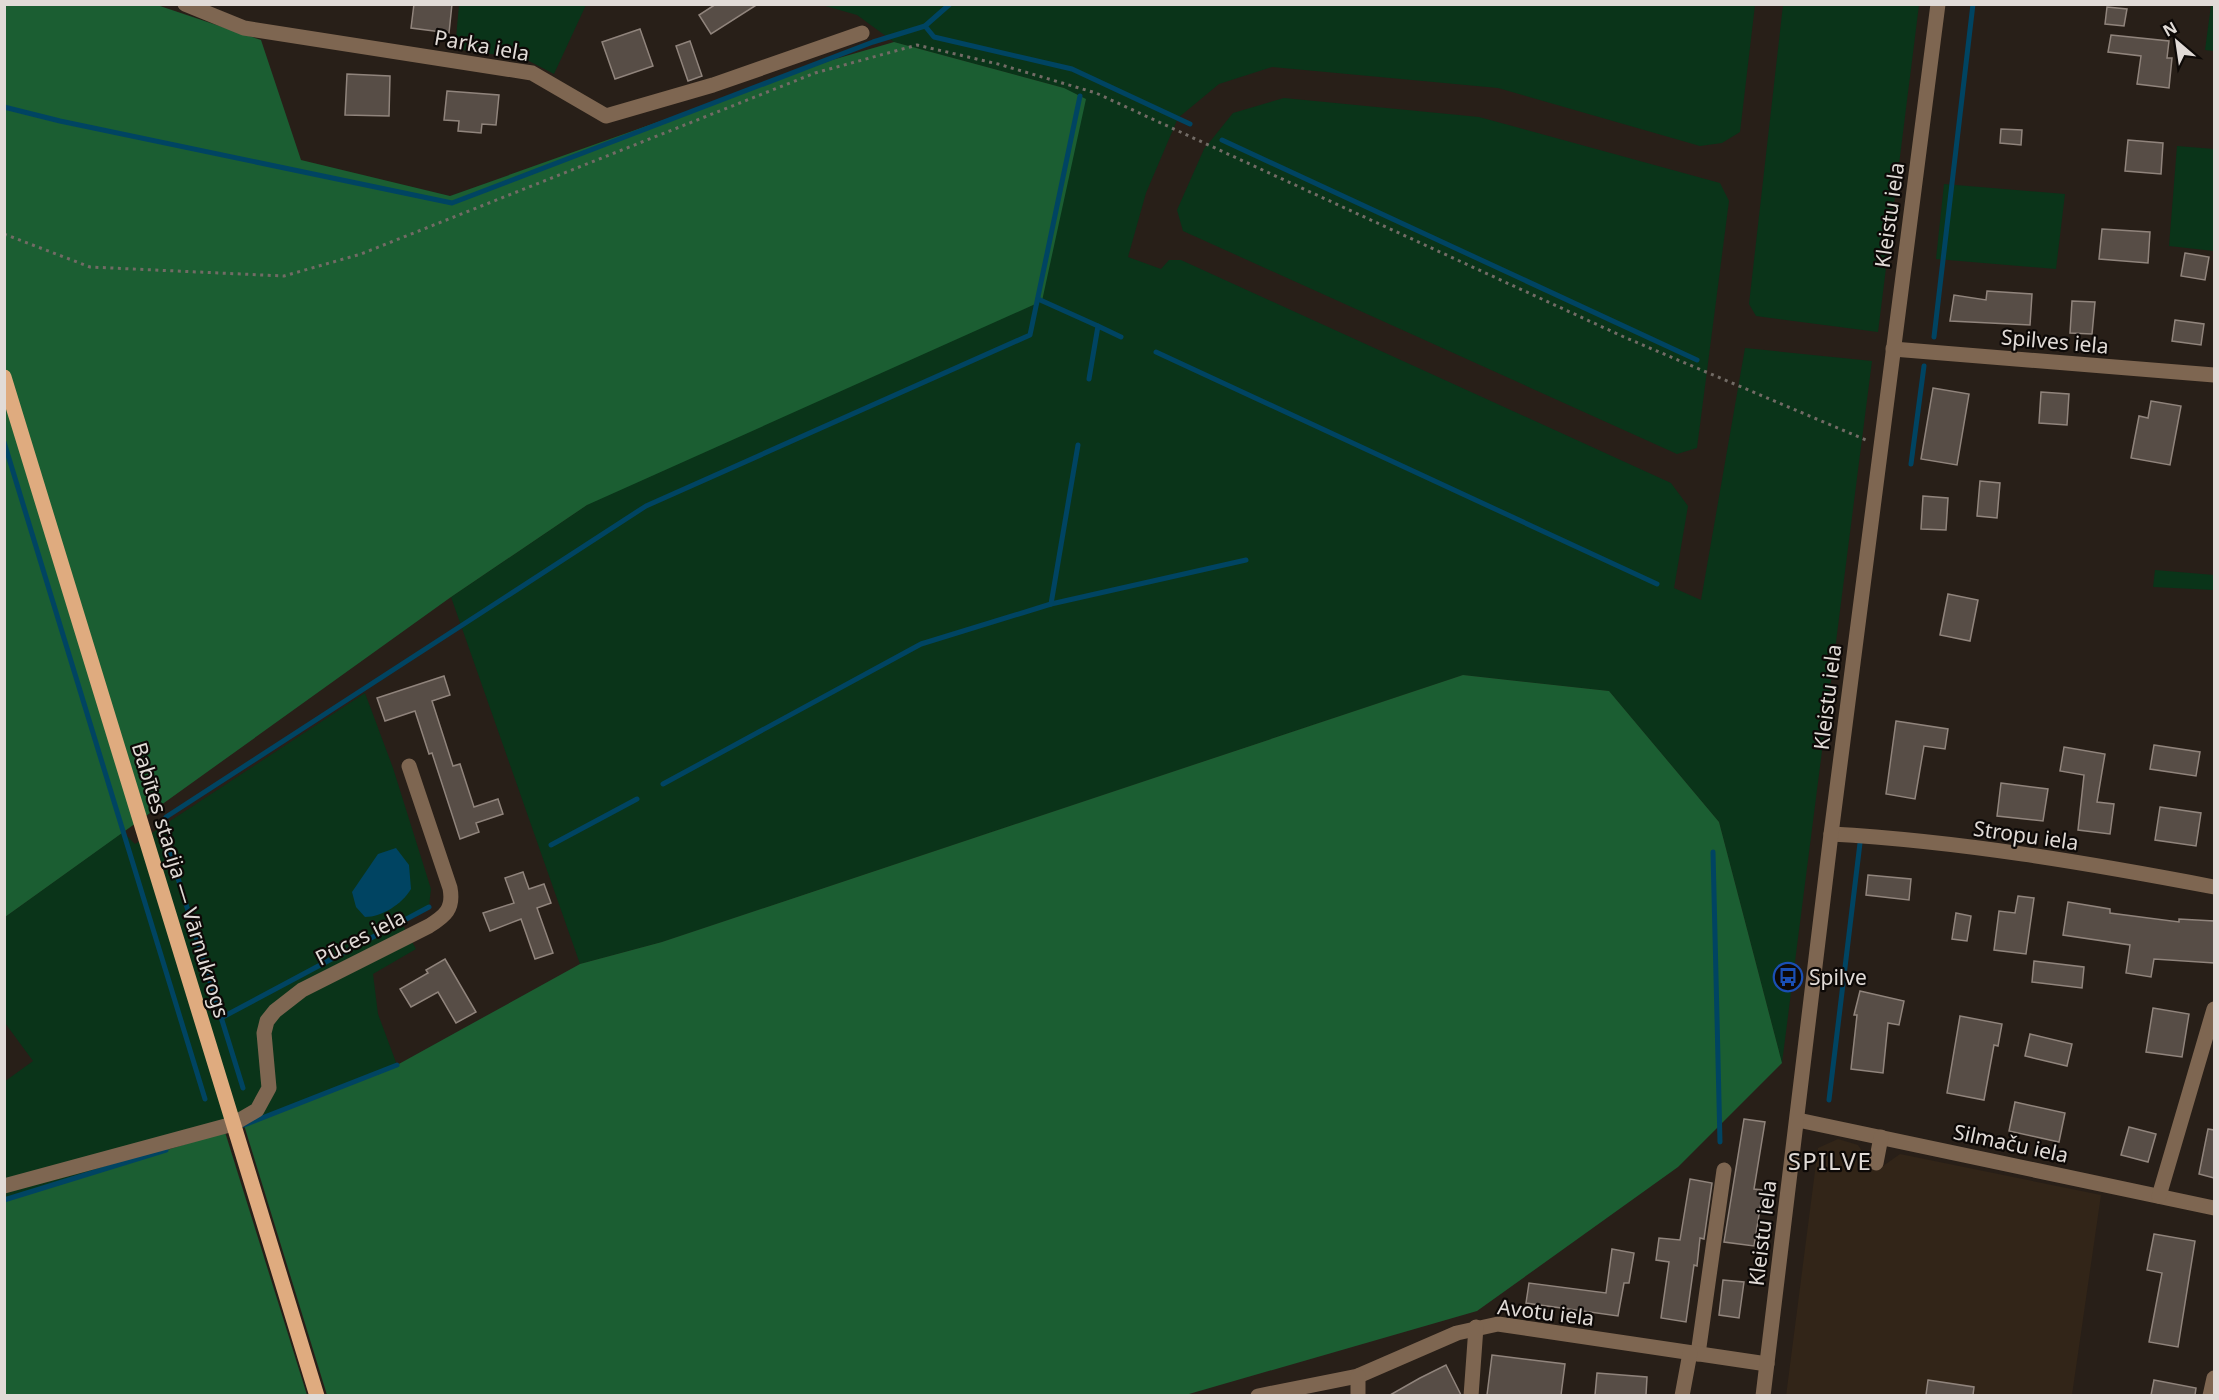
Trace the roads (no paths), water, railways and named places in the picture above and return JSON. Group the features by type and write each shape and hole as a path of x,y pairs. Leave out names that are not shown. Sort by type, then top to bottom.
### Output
{"main road":[{"name":"Babītes stacija — Vārnukrogs","path":"4,377 317,1395"}],"street":[{"name":"Parka iela","path":"185,4 244,28 532,73 606,116 713,86 862,33"},
{"name":"Kleistu iela","path":"1763,1395 1831,834 1938,4"},
{"name":"Spilves iela","path":"1893,349 2214,375"},
{"name":"Pūces iela","path":"4,1186 233,1124 257,1110 269,1088 264,1033 267,1021 275,1011 302,990 445,916 453,900 409,766"},
{"name":"Stropu iela","path":"1831,834 1953,846 2103,867 2214,887"},
{"path":"2159,1197 2214,1009"},
{"name":"Silmaču iela","path":"1798,1120 2214,1208"},
{"path":"1876,1163 1881,1137"},
{"path":"1682,1395 1694,1354 1724,1170"},
{"name":"Avotu iela","path":"1258,1395 1358,1376 1476,1327 1498,1324 1767,1364"},
{"path":"1471,1395 1476,1327"},
{"path":"1358,1376 1358,1395"},
{"path":"2210,1395 2214,1378"}],"water":[{"path":"396,848 409,865 411,889 391,909 378,915 365,917 356,907 352,892 378,854"}],"waterway":[{"path":"4,107 60,121 452,203 873,42 925,26 950,4"},
{"path":"1934,337 1973,4"},
{"path":"925,26 934,37 1072,69 1190,124"},
{"path":"166,817 646,506 1030,335 1080,96"},
{"path":"1222,140 1697,360"},
{"path":"1038,299 1098,326 1089,379"},
{"path":"1098,326 1121,337"},
{"path":"1156,352 1657,584"},
{"path":"1911,464 1924,366"},
{"path":"4,442 205,1099"},
{"path":"663,784 921,644 1051,604 1078,445"},
{"path":"1051,604 1246,560"},
{"path":"551,845 637,799"},
{"path":"1829,1100 1860,843"},
{"path":"168,846 243,1088"},
{"path":"1713,852 1720,1142"},
{"path":"221,1018 429,907"},
{"path":"244,1125 397,1065"},
{"path":"4,1200 166,1150"}],"place":[{"name":"Spilve","path":"1788,977"}],"district":[{"name":"SPILVE","path":"1830,1160"}]}
